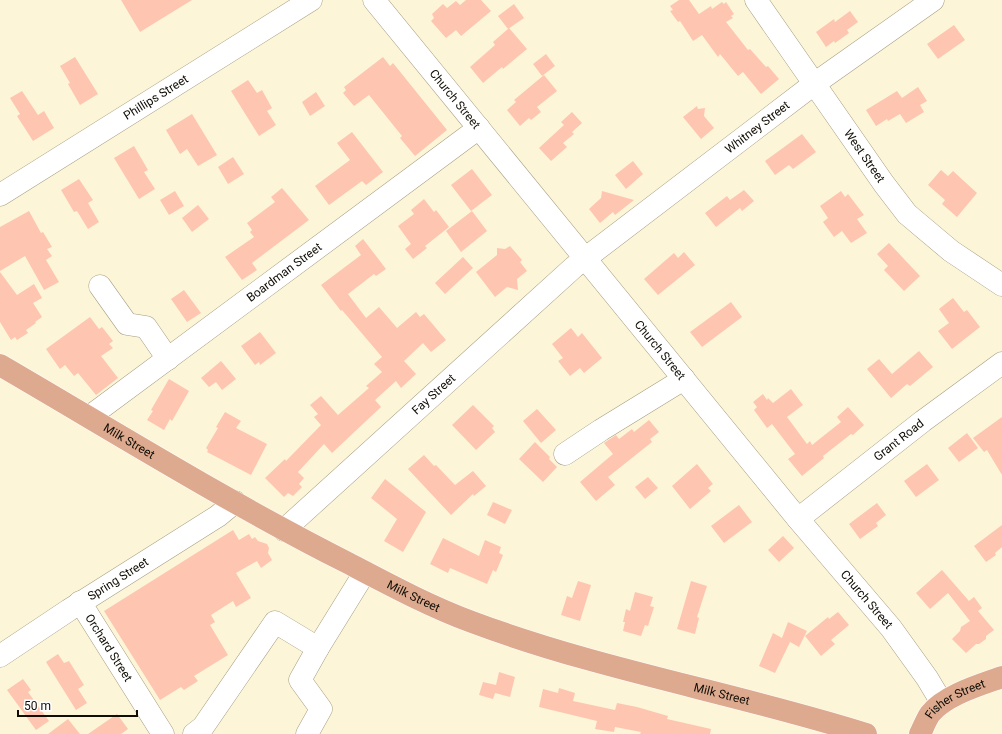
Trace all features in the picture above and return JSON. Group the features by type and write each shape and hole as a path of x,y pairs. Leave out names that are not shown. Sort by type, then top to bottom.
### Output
{"main road":[{"name":"Milk Street","path":"0,365 284,530 438,608 512,636 573,655 866,734"},
{"name":"Fisher Street","path":"920,734 929,715 942,703 963,692 1002,677"}],"street":[{"name":"Phillips Street","path":"0,195 311,0"},
{"name":"Church Street","path":"374,0 798,519 891,628 942,703"},
{"name":"West Street","path":"756,0 884,184 907,214 951,251 1002,285"},
{"name":"Whitney Street","path":"585,259 814,84 933,0"},
{"name":"Boardman Street","path":"89,417 479,128"},
{"name":"Fay Street","path":"284,530 547,291 585,259"},
{"path":"100,286 127,324 146,327 168,359"},
{"name":"Grant Road","path":"798,519 922,421 1002,363"},
{"path":"565,454 684,379"},
{"name":"Spring Street","path":"0,656 80,602 218,516 235,502"},
{"path":"307,734 321,709 300,680 365,572"},
{"name":"Orchard Street","path":"80,602 163,734"},
{"path":"203,732 275,622 318,648"}],"building":[{"path":"121,0 192,0 140,32"},
{"path":"466,0 481,0 491,11 461,36 456,30 446,38 431,21 434,18 432,14 443,4 447,8 456,1 460,5"},
{"path":"679,0 689,0 699,14 711,6 712,9 722,2 724,4 726,2 734,14 731,16 733,18 726,22 748,50 750,49 779,79 761,94 743,72 738,76 720,54 718,57 702,35 693,41 680,21 678,22 670,11 673,10 670,6"},
{"path":"514,4 524,18 508,29 498,16"},
{"path":"850,11 858,22 847,30 849,33 835,43 834,41 826,47 816,32 834,19 835,22"},
{"path":"954,25 965,40 938,59 927,44"},
{"path":"509,28 527,49 483,83 470,67 495,45 493,42"},
{"path":"546,54 555,66 542,76 533,64"},
{"path":"75,57 98,94 80,105 60,66"},
{"path":"383,57 390,66 393,63 447,130 415,156 400,138 402,136 369,95 354,106 343,93 346,90 344,87"},
{"path":"544,75 557,91 537,107 541,112 531,120 529,118 520,126 507,110 516,102 514,100"},
{"path":"248,80 257,93 262,90 272,108 267,111 276,125 259,136 231,91"},
{"path":"918,87 927,101 920,105 924,112 906,123 900,114 888,121 887,119 876,126 866,110 897,91 902,98"},
{"path":"22,91 38,115 44,111 54,128 33,141 17,116 20,114 10,98"},
{"path":"316,92 325,106 310,116 302,102"},
{"path":"697,106 698,109 705,108 704,116 714,128 701,139 683,117"},
{"path":"572,112 582,123 572,132 574,134 563,143 567,147 551,161 539,148 564,125 561,122"},
{"path":"192,114 217,155 198,166 187,149 180,154 166,130"},
{"path":"352,132 383,172 366,185 362,181 329,205 315,186 350,160 337,143"},
{"path":"802,134 816,152 793,169 789,165 775,175 765,161"},
{"path":"134,146 148,170 144,172 155,189 139,199 114,158"},
{"path":"233,157 244,174 228,184 218,167"},
{"path":"633,161 643,174 626,189 615,175"},
{"path":"472,169 492,195 471,211 451,185"},
{"path":"941,170 948,176 953,171 977,193 957,217 942,204 945,200 928,185"},
{"path":"79,179 93,200 88,203 99,222 88,229 77,211 74,212 61,190"},
{"path":"282,188 309,220 252,263 257,270 242,280 225,257 254,237 250,232 252,230 247,223 275,202 271,197"},
{"path":"744,190 754,201 742,211 740,208 716,227 705,213 727,196 730,200"},
{"path":"175,191 184,206 169,215 160,200"},
{"path":"602,191 634,200 615,215 613,212 600,223 589,209 601,198"},
{"path":"841,191 845,197 848,194 864,215 857,219 867,233 851,243 842,231 834,237 823,222 828,218 820,206"},
{"path":"424,199 434,212 436,210 449,227 425,246 427,248 413,259 405,249 411,244 398,226 414,214 411,210"},
{"path":"198,205 209,219 192,232 182,218"},
{"path":"29,211 41,233 43,232 52,247 47,249 52,256 46,260 59,282 44,290 25,256 0,271 0,227"},
{"path":"472,211 487,231 461,252 446,231"},
{"path":"363,239 386,269 376,276 374,274 348,294 366,318 379,307 397,328 416,312 420,317 424,314 446,340 431,352 423,343 404,361 416,374 401,388 396,381 375,400 381,407 332,453 324,444 298,472 304,478 299,484 302,487 293,496 288,493 284,497 265,478 285,459 286,461 321,425 314,417 318,414 310,405 321,396 338,415 369,388 366,386 382,372 374,364 382,357 342,310 341,311 321,285 361,255 355,246"},
{"path":"889,243 920,276 904,291 884,270 888,266 877,254"},
{"path":"510,246 522,260 520,262 527,271 517,279 518,290 507,287 495,297 476,272 497,255 497,248 505,249"},
{"path":"684,252 695,265 658,295 644,279 674,253 678,258"},
{"path":"463,257 473,268 445,294 435,283"},
{"path":"0,272 17,295 34,284 42,298 33,303 42,317 26,330 28,333 17,340 15,337 11,340 0,322"},
{"path":"184,290 201,313 187,322 171,299"},
{"path":"953,298 964,312 967,310 980,327 952,349 938,331 949,323 939,309"},
{"path":"731,302 742,317 702,347 690,332"},
{"path":"90,317 99,329 102,327 113,341 109,344 113,348 101,356 118,378 96,395 78,373 74,376 65,365 60,369 46,349"},
{"path":"571,328 578,337 582,333 602,358 584,373 580,368 570,376 558,361 563,358 552,344"},
{"path":"260,332 276,353 260,365 259,362 255,365 241,346"},
{"path":"919,351 933,367 910,386 907,384 891,398 867,369 879,359 892,374"},
{"path":"221,361 236,379 222,390 216,382 209,387 201,378"},
{"path":"169,379 189,391 172,421 170,419 164,430 147,420 153,411 151,410"},
{"path":"791,389 803,405 787,417 807,444 810,441 812,445 841,422 837,417 848,407 864,425 853,435 851,434 823,456 824,458 802,476 788,459 795,454 772,424 767,428 754,410 757,407 753,402 763,394 767,400 768,398 773,403"},
{"path":"473,405 494,426 492,428 495,432 476,450 452,425"},
{"path":"537,409 556,430 541,443 523,421"},
{"path":"225,412 241,421 236,428 267,444 251,475 207,452 208,450 206,448 218,428 216,427"},
{"path":"1002,417 1002,475 987,450 984,452 973,438"},
{"path":"649,420 659,432 650,439 652,442 608,477 615,485 596,501 580,482 613,454 604,443 616,435 619,439 632,429 634,432"},
{"path":"967,433 978,448 959,462 948,448"},
{"path":"535,442 550,457 549,459 557,467 543,482 519,459"},
{"path":"424,455 455,485 473,471 486,486 474,496 473,494 451,515 408,469"},
{"path":"697,464 713,484 708,488 711,491 690,509 672,486"},
{"path":"927,464 939,480 916,497 904,481"},
{"path":"648,477 658,488 645,499 635,487"},
{"path":"385,479 426,512 403,552 384,541 397,519 371,498"},
{"path":"493,502 512,510 505,524 487,515"},
{"path":"877,503 886,515 876,523 878,526 860,539 849,524"},
{"path":"739,505 752,522 724,543 711,526"},
{"path":"1002,525 1002,547 995,553 996,555 986,562 974,546"},
{"path":"233,530 239,540 249,534 252,539 255,537 258,541 267,544 269,548 268,553 272,560 261,568 257,561 236,573 251,598 236,607 233,601 211,615 215,622 210,625 228,655 194,676 198,681 184,690 181,687 160,700 104,611"},
{"path":"783,536 794,548 779,562 768,550"},
{"path":"443,538 479,556 485,540 501,547 499,553 503,555 496,572 493,570 487,584 450,568 448,573 430,564"},
{"path":"942,570 969,601 974,597 982,608 978,611 994,630 986,636 986,639 979,644 976,644 966,653 952,639 960,631 961,627 970,621 948,593 930,609 916,593"},
{"path":"578,581 591,585 580,621 561,615 567,596 572,598"},
{"path":"691,581 707,586 697,617 699,618 695,634 677,629"},
{"path":"635,592 653,597 650,606 654,607 648,626 645,625 641,636 623,631 625,622 623,622 626,609 630,611"},
{"path":"838,612 849,625 831,640 835,644 821,656 805,636 828,617 829,619"},
{"path":"788,622 807,631 799,647 790,642 775,673 759,666 773,633 782,638"},
{"path":"58,654 64,663 69,661 84,685 78,689 87,703 76,710 46,662"},
{"path":"499,672 515,677 510,697 495,693 493,699 479,695 483,682 496,685"},
{"path":"23,679 31,690 28,692 49,721 36,730 7,690"},
{"path":"559,688 575,693 573,701 615,710 617,703 637,707 668,716 667,719 711,729 710,734 640,734 641,732 615,727 614,732 595,729 597,721 539,707 543,689 558,693"},
{"path":"117,714 128,729 121,734 88,734"},
{"path":"68,719 80,734 48,734"}]}
